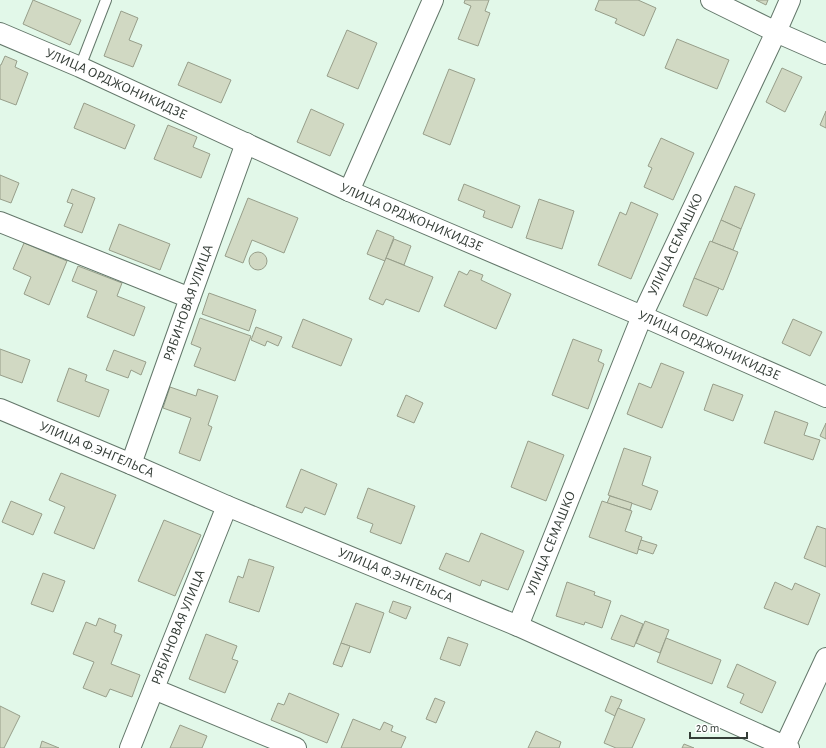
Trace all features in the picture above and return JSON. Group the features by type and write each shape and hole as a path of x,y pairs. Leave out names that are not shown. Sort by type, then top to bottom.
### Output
{"street":[{"path":"349,190 432,0"},
{"path":"711,0 776,32 826,54"},
{"name":"УЛИЦА СЕМАШКО","path":"518,626 642,316 790,0"},
{"name":"УЛИЦА ОРДЖОНИКИДЗЕ","path":"0,33 80,67 349,190 826,397"},
{"name":"РЯБИНОВАЯ УЛИЦА","path":"131,464 246,143"},
{"path":"0,222 190,298"},
{"name":"УЛИЦА Ф.ЭНГЕЛЬСА","path":"0,409 227,506 518,626 786,747"},
{"name":"РЯБИНОВАЯ УЛИЦА","path":"130,748 227,506"},
{"path":"786,747 826,658"},
{"path":"154,689 296,748"}],"lane":[{"path":"80,67 106,0"}],"building":[{"path":"33,0 81,20 70,45 23,24"},
{"path":"465,0 489,0 485,11 490,13 478,46 458,39 471,6 464,3"},
{"path":"599,0 638,0 656,8 644,36 615,23 617,19 595,10"},
{"path":"756,0 768,0 766,5"},
{"path":"121,11 138,18 129,40 142,45 133,67 104,56"},
{"path":"347,30 377,43 358,89 327,76"},
{"path":"677,39 729,60 717,89 665,68"},
{"path":"5,56 17,61 15,67 28,73 16,105 0,99 0,65"},
{"path":"188,62 231,80 221,103 178,85"},
{"path":"782,68 802,77 785,112 766,102"},
{"path":"449,69 475,79 450,145 423,134"},
{"path":"84,103 135,125 125,149 74,128"},
{"path":"311,109 344,124 330,156 297,142"},
{"path":"826,111 826,128 820,125"},
{"path":"168,125 197,137 193,147 210,154 201,178 154,159"},
{"path":"661,138 694,153 673,200 644,187 652,168 648,166"},
{"path":"0,175 19,183 11,203 0,199"},
{"path":"464,184 520,206 512,228 483,217 485,211 458,200"},
{"path":"735,186 755,194 741,229 721,220"},
{"path":"72,189 95,198 82,233 64,226 73,204 67,202"},
{"path":"248,198 298,218 284,253 252,240 243,263 225,256"},
{"path":"539,199 574,211 562,249 526,238"},
{"path":"631,202 658,214 631,279 598,265 620,212 626,215"},
{"path":"721,220 741,229 733,250 712,242"},
{"path":"119,224 170,244 160,270 109,250"},
{"path":"377,230 394,237 385,261 367,254"},
{"path":"394,239 411,246 404,265 386,258"},
{"path":"710,241 738,252 723,290 694,278"},
{"path":"24,243 67,261 49,305 24,294 31,277 13,269"},
{"path":"258,252 264,255 267,261 264,267 258,270 252,267 249,261 252,255"},
{"path":"386,258 433,277 419,312 386,299 383,305 369,299"},
{"path":"78,266 122,283 117,296 145,307 134,336 87,317 97,291 72,281"},
{"path":"470,270 483,275 481,280 511,294 496,329 444,306 459,271 467,275"},
{"path":"694,278 719,288 707,316 683,306"},
{"path":"209,293 256,310 249,331 202,314"},
{"path":"200,318 251,336 235,381 194,366 201,348 191,344"},
{"path":"303,319 352,339 341,366 292,347"},
{"path":"793,319 822,332 810,356 782,343"},
{"path":"256,327 282,337 278,346 267,341 265,346 251,340"},
{"path":"573,339 602,350 598,361 604,364 588,409 552,395"},
{"path":"0,349 30,360 22,383 0,375"},
{"path":"114,350 146,362 141,375 131,370 128,378 106,370"},
{"path":"661,363 684,372 662,428 627,414 639,383 651,388"},
{"path":"69,368 87,375 85,381 109,390 99,417 57,401"},
{"path":"713,384 743,395 733,421 704,410"},
{"path":"170,387 196,396 198,389 218,396 208,425 212,427 200,461 179,453 191,418 163,408"},
{"path":"406,395 423,403 414,423 397,416"},
{"path":"775,411 808,423 804,435 820,440 813,460 764,443"},
{"path":"826,423 826,439 820,436"},
{"path":"528,441 564,455 546,501 511,487"},
{"path":"624,448 651,457 642,485 658,491 651,510 608,495"},
{"path":"301,469 337,484 325,515 305,507 302,513 286,507"},
{"path":"61,473 116,495 94,549 54,533 65,507 49,500"},
{"path":"368,488 415,506 401,544 370,532 373,524 357,518"},
{"path":"610,496 632,503 630,510 607,503"},
{"path":"11,501 42,514 33,535 2,522"},
{"path":"602,501 632,511 625,531 642,537 637,554 589,537"},
{"path":"164,520 201,535 175,596 138,581"},
{"path":"817,526 826,529 826,567 804,558"},
{"path":"481,533 524,551 508,590 482,580 480,586 439,569 446,553 469,562"},
{"path":"641,540 657,545 653,554 638,549"},
{"path":"249,559 274,567 259,612 229,602 238,576 243,578"},
{"path":"43,573 65,581 53,612 31,604"},
{"path":"567,582 595,592 594,595 611,601 602,628 585,622 584,625 556,616"},
{"path":"775,582 792,590 795,583 820,594 808,625 764,608"},
{"path":"393,601 411,607 406,619 389,612"},
{"path":"356,603 384,613 370,653 341,643"},
{"path":"621,615 643,624 634,647 611,639"},
{"path":"99,618 116,625 114,632 122,635 111,664 140,675 132,697 110,689 106,697 83,688 94,662 73,654 86,622 96,626"},
{"path":"645,621 669,630 660,653 636,643"},
{"path":"206,634 237,646 232,659 238,661 225,693 189,679"},
{"path":"448,637 468,644 460,666 440,659"},
{"path":"666,638 721,660 712,684 657,662"},
{"path":"341,643 350,646 342,667 333,664"},
{"path":"737,664 776,682 762,713 740,703 744,694 727,687"},
{"path":"289,693 339,714 327,743 271,720 278,703 284,705"},
{"path":"611,696 622,700 615,716 605,711"},
{"path":"435,698 445,702 436,723 426,719"},
{"path":"0,706 20,716 4,748 0,748"},
{"path":"618,708 645,719 632,748 616,748 604,743"},
{"path":"353,719 380,730 384,722 393,726 391,731 406,737 401,748 341,748"},
{"path":"180,725 207,736 202,748 170,748"},
{"path":"536,731 561,742 559,748 528,748"},
{"path":"42,741 59,748 40,748"},
{"path":"684,744 694,748 682,748"}]}
